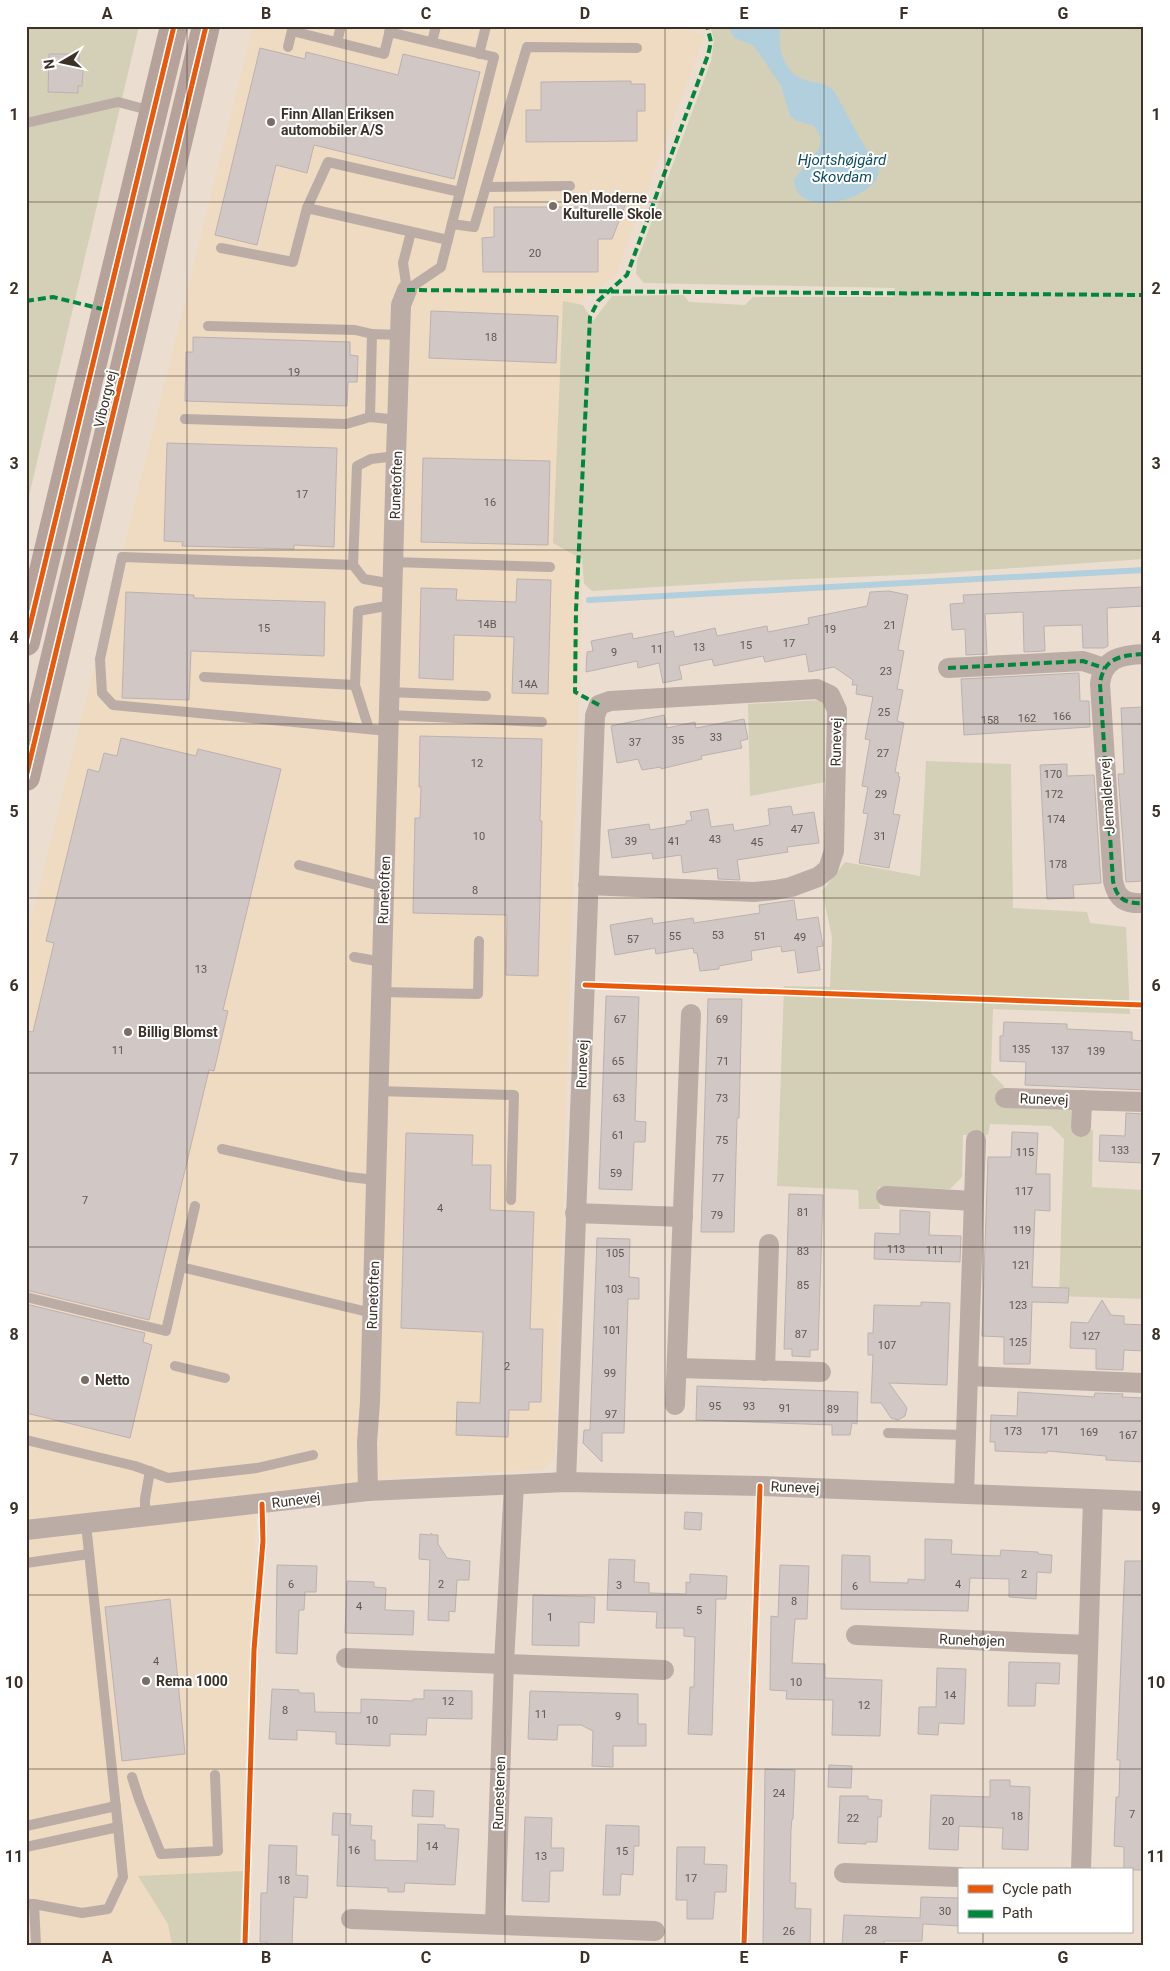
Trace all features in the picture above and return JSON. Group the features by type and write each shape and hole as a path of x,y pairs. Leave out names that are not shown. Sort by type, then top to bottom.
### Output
{"main road":[{"name":"Viborgvej","path":"26,642 174,26"},
{"name":"Viborgvej","path":"26,777 206,26"}],"street":[{"name":"Runetoften","path":"368,1491 367,1443 384,887 382,725 389,692 402,305 407,290"},
{"path":"948,668 1083,661 1104,668 1127,655 1144,654"},
{"name":"Jernaldervej","path":"1104,668 1100,684 1114,889 1124,901 1131,904 1144,903"},
{"name":"Runevej","path":"566,1482 594,716 599,705 610,701 817,689 830,695 837,710 834,850 828,869 812,880 791,887 754,892 588,885"},
{"path":"676,1405 691,1014"},
{"name":"Runevej","path":"1005,1098 1144,1102"},
{"name":"Runevej","path":"1081,1128 1082,1100"},
{"path":"964,1493 972,1201 976,1140"},
{"path":"886,1196 972,1201"},
{"path":"575,1213 683,1217"},
{"path":"765,1371 769,1244"},
{"path":"677,1368 821,1372"},
{"path":"968,1376 1144,1383"},
{"name":"Runevej","path":"26,1530 368,1491 566,1482 760,1486 1144,1501"},
{"name":"Runestenen","path":"495,1924 504,1663 514,1485"},
{"path":"1081,1868 1093,1499"},
{"name":"Runehøjen","path":"856,1635 1088,1645"},
{"path":"346,1658 664,1670"},
{"path":"844,1873 958,1876"},
{"path":"351,1919 655,1931"}],"lane":[{"path":"337,42 341,26"},
{"path":"432,42 436,26"},
{"path":"479,54 486,26"},
{"path":"288,46 293,29 384,54 390,29 494,58 441,267 407,290 403,263 411,232"},
{"path":"452,224 474,227 527,47 637,48"},
{"path":"26,123 118,102 153,112"},
{"path":"221,248 293,262 307,208 328,162 460,192"},
{"path":"486,187 570,186"},
{"path":"307,208 448,240"},
{"path":"208,326 355,330 372,334 401,335"},
{"path":"370,417 372,334"},
{"path":"185,419 346,424 370,417 398,420"},
{"path":"393,584 364,579 353,564 357,466 371,459 396,456"},
{"path":"353,564 122,558 100,659 102,693 113,706 382,725 542,722"},
{"path":"393,562 550,567"},
{"path":"382,725 355,685 358,611 392,605"},
{"path":"204,677 355,685"},
{"path":"389,692 486,696"},
{"path":"299,864 384,887"},
{"path":"381,992 478,994 479,940"},
{"path":"354,957 382,962"},
{"path":"378,1091 514,1095 511,1200"},
{"path":"222,1149 349,1177 376,1180"},
{"path":"26,1297 166,1331 196,1206"},
{"path":"181,1267 372,1313"},
{"path":"175,1366 226,1378"},
{"path":"888,1433 966,1435"},
{"path":"26,1440 135,1466 168,1478 257,1468 313,1455"},
{"path":"145,1517 145,1499 150,1471"},
{"path":"36,1945 30,1904 82,1913 108,1909 123,1877 86,1524"},
{"path":"26,1563 89,1554"},
{"path":"132,1777 141,1806 161,1854 175,1854 218,1851 215,1775"},
{"path":"26,1826 116,1806"},
{"path":"26,1847 118,1827"}],"shaded area":[{"path":"26,26 139,26 26,509"},
{"path":"253,26 674,26 705,35 616,275 574,307 582,609 555,1457 543,1470 413,1476 257,1493 237,1945 26,1945 26,942"},
{"path":"710,26 1144,26 1144,559 928,574 753,581 592,591 584,584 582,559 553,543 563,301 583,305 593,321 612,296 684,295 689,302 745,305 753,297 894,297 895,288 644,283 636,274 637,261 711,61 714,40"},
{"path":"825,700 825,782 750,796 748,704"},
{"path":"926,761 1011,764 1013,908 1087,912 1090,923 1126,927 1130,1014 993,1009 991,1073 1004,1086 1003,1106 1071,1110 1071,1129 1093,1130 1092,1187 1144,1190 1144,1299 1059,1296 1064,1139 1051,1126 990,1124 988,1135 963,1135 962,1177 950,1189 878,1187 880,1209 859,1209 858,1190 777,1186 784,986 830,987 832,937 822,891 845,862 920,876"},
{"path":"243,1871 240,1945 172,1945 168,1924 138,1876"}],"water":[{"name":"Hjortshøjgård Skovdam","path":"730,26 780,26 781,52 788,67 800,78 825,85 833,90 864,145 876,162 878,166 877,177 869,187 856,196 840,201 823,203 809,200 798,193 794,179 819,149 821,138 814,126 795,120 790,116 781,86 754,46 735,38 730,31"}],"building":[{"path":"260,48 305,59 306,52 398,75 403,54 480,72 454,179 314,145 307,173 276,165 257,245 215,235"},
{"path":"49,54 79,54 79,70 83,70 82,86 78,86 78,93 48,92"},
{"path":"631,81 631,84 645,84 645,111 637,111 637,141 526,142 526,110 541,110 541,82"},
{"path":"626,203 612,239 598,239 598,272 483,272 482,238 494,237 494,207 583,207 583,204"},
{"path":"431,311 558,316 556,363 429,358"},
{"path":"193,337 350,342 350,355 358,356 357,382 348,382 347,406 185,401 186,352 193,352"},
{"path":"167,443 337,448 334,547 294,545 294,549 182,546 183,542 164,541"},
{"path":"423,458 550,461 548,545 421,542"},
{"path":"517,579 551,580 548,694 512,693 514,637 454,635 453,680 419,678 421,588 457,589 456,600 516,602"},
{"path":"1144,587 1144,606 1107,608 1108,646 1104,648 1083,648 1082,625 1044,626 1045,651 1024,652 1023,612 985,614 987,654 966,655 965,629 952,630 950,604 964,603 963,595"},
{"path":"889,591 908,595 898,650 904,651 897,689 903,690 897,721 904,723 895,772 899,773 898,776 900,777 893,814 900,815 889,868 859,863 868,814 863,813 868,787 862,786 870,740 865,739 873,697 856,694 857,685 852,685 853,680 834,667 809,672 806,654 765,662 763,656 714,666 712,659 679,666 682,679 663,683 659,663 638,668 637,661 586,672 587,652 593,651 591,641 632,633 633,639 673,631 675,637 715,628 717,636 767,626 768,632 809,624 808,618 867,606 870,592"},
{"path":"126,592 194,595 194,598 325,602 324,656 191,651 189,700 122,698"},
{"path":"1079,673 1080,701 1089,701 1090,727 964,735 961,679"},
{"path":"1144,707 1144,727 1142,727 1144,881 1126,882 1118,774 1124,774 1121,708"},
{"path":"664,715 667,728 695,722 696,728 744,719 748,739 740,741 742,748 701,756 702,759 661,769 661,767 642,770 638,759 617,763 611,726"},
{"path":"420,736 542,739 538,976 506,975 507,915 413,913 415,818 420,818"},
{"name":"Billig Blomst","path":"121,738 196,756 198,749 281,769 223,1010 228,1011 214,1071 209,1070 149,1320 26,1290 26,1031 33,1032 54,943 46,941 88,769 99,772 104,753 117,756"},
{"path":"1067,764 1067,776 1094,775 1101,883 1073,885 1074,898 1047,899 1040,765"},
{"path":"791,806 793,815 814,812 819,843 787,847 788,852 737,860 740,880 718,879 717,868 683,873 681,855 653,859 652,853 612,858 608,830 649,824 650,830 686,824 686,821 692,820 690,812 708,809 711,827 733,824 734,831 770,825 768,809"},
{"path":"794,900 797,920 818,917 823,946 817,947 820,970 798,973 795,950 782,952 781,946 751,951 752,960 719,966 719,969 700,971 697,953 694,953 693,948 656,954 655,948 615,955 610,925 652,918 653,924 693,918 694,923 760,913 759,905"},
{"path":"606,996 639,997 635,1121 646,1122 645,1142 634,1142 632,1190 599,1189"},
{"path":"708,999 742,999 734,1232 701,1232"},
{"path":"1004,1022 1067,1024 1067,1029 1132,1032 1132,1040 1144,1041 1144,1090 1025,1085 1026,1062 1000,1061 1000,1036 1003,1036"},
{"path":"1126,1113 1144,1114 1144,1163 1099,1161 1100,1135 1125,1136"},
{"path":"1012,1132 1038,1133 1036,1174 1050,1174 1050,1211 1035,1210 1032,1287 1069,1288 1068,1303 1032,1302 1030,1364 1004,1364 1004,1337 982,1336 988,1157 1011,1157"},
{"path":"406,1133 473,1135 472,1165 491,1165 490,1210 534,1212 530,1329 543,1329 541,1402 529,1402 529,1410 509,1410 508,1437 456,1435 457,1402 480,1403 483,1332 401,1328"},
{"path":"789,1194 823,1195 818,1350 810,1350 810,1357 792,1356 792,1349 784,1349"},
{"path":"900,1210 930,1212 929,1235 961,1236 960,1262 874,1259 875,1233 900,1234"},
{"path":"597,1238 630,1239 629,1277 639,1278 639,1299 628,1299 624,1433 602,1433 602,1462 583,1443 584,1430 590,1430"},
{"path":"1102,1300 1111,1315 1124,1316 1124,1324 1144,1325 1144,1351 1124,1350 1123,1370 1096,1369 1096,1349 1070,1348 1071,1322 1088,1323"},
{"path":"921,1302 950,1303 947,1385 889,1383 907,1408 905,1416 898,1420 891,1418 881,1403 871,1403 873,1355 868,1355 868,1333 873,1333 874,1305 921,1306"},
{"name":"Netto","path":"26,1304 145,1333 143,1342 152,1345 130,1438 26,1413"},
{"path":"697,1386 858,1392 857,1424 852,1423 850,1435 832,1435 832,1425 696,1420"},
{"path":"1018,1392 1094,1397 1095,1393 1123,1394 1122,1397 1144,1398 1144,1462 1106,1460 1106,1456 1047,1451 1047,1453 995,1451 995,1442 990,1442 991,1415 1017,1416"},
{"path":"685,1512 702,1513 701,1530 684,1529"},
{"path":"431,1533 438,1535 438,1544 447,1558 470,1561 469,1580 457,1580 455,1612 449,1611 449,1621 428,1620 430,1560 419,1559 420,1534 431,1535"},
{"path":"925,1539 952,1540 951,1554 1000,1556 1001,1550 1038,1552 1038,1554 1052,1555 1051,1573 1037,1572 1036,1599 1009,1597 1009,1579 970,1578 968,1611 841,1609 842,1555 870,1556 870,1582 908,1583 908,1579 925,1580"},
{"path":"609,1559 635,1560 634,1582 649,1583 649,1593 686,1594 686,1582 690,1583 690,1574 727,1576 726,1599 716,1599 712,1735 688,1734 690,1687 694,1687 695,1637 684,1636 684,1628 656,1628 657,1612 607,1610"},
{"path":"1125,1561 1144,1561 1144,1870 1124,1868 1124,1847 1114,1846 1116,1797 1119,1797 1120,1760 1117,1760"},
{"path":"277,1565 317,1566 316,1592 305,1592 304,1610 299,1610 297,1654 276,1653"},
{"path":"780,1565 809,1566 807,1619 795,1619 792,1663 825,1664 825,1678 882,1680 880,1736 832,1735 833,1700 786,1699 787,1691 770,1690 771,1616 778,1617"},
{"path":"347,1581 374,1582 374,1587 386,1588 385,1610 414,1611 413,1635 345,1633"},
{"path":"533,1595 595,1597 594,1623 579,1622 579,1646 532,1645"},
{"name":"Rema 1000","path":"170,1599 185,1754 122,1761 105,1607"},
{"path":"1009,1662 1060,1663 1059,1684 1036,1683 1035,1706 1008,1706"},
{"path":"937,1668 966,1669 964,1724 939,1723 938,1735 918,1734 919,1707 936,1707"},
{"path":"272,1689 299,1690 299,1693 314,1693 315,1712 361,1713 361,1699 413,1701 413,1699 424,1699 424,1690 472,1691 472,1719 427,1718 426,1735 390,1734 390,1746 336,1744 336,1732 297,1730 297,1740 269,1739"},
{"path":"530,1691 638,1694 638,1724 646,1724 646,1746 613,1746 613,1767 592,1766 593,1731 581,1725 558,1725 557,1740 528,1739"},
{"path":"829,1765 852,1766 851,1788 828,1787"},
{"path":"765,1769 795,1770 790,1883 796,1883 795,1908 811,1909 810,1945 763,1945"},
{"path":"990,1780 1010,1780 1010,1786 1030,1787 1028,1850 1002,1849 1003,1828 959,1826 958,1850 929,1849 931,1795 990,1797"},
{"path":"413,1790 434,1791 433,1817 412,1816"},
{"path":"840,1796 868,1796 868,1799 882,1800 881,1817 878,1817 877,1842 866,1842 866,1844 838,1843"},
{"path":"333,1813 351,1814 350,1825 372,1826 371,1840 375,1840 375,1860 417,1861 418,1824 445,1825 445,1828 459,1829 455,1885 405,1883 404,1892 388,1892 388,1888 337,1886 339,1835 332,1835"},
{"path":"525,1817 552,1818 551,1848 564,1848 563,1871 550,1871 549,1902 522,1901"},
{"path":"606,1825 639,1826 639,1846 634,1846 633,1875 621,1874 620,1895 603,1895"},
{"path":"269,1845 297,1846 296,1875 308,1876 307,1898 294,1897 292,1945 267,1945 267,1942 260,1942 261,1893 267,1893"},
{"path":"677,1847 705,1847 704,1864 727,1865 726,1892 715,1892 713,1919 687,1919 687,1900 676,1900"},
{"path":"921,1897 958,1898 958,1926 923,1924 922,1941 884,1941 884,1945 842,1945 844,1915 920,1918"}],"waterway":[{"path":"589,600 1144,570"}],"marked path":[{"path":"599,705 575,692 576,610 590,317 598,301 627,275 708,55 711,42 707,26"},
{"path":"407,290 1144,295"},
{"path":"26,301 53,297 106,310"},
{"path":"1144,654 1128,655 1109,663 1105,668 1100,684 1113,881 1117,893 1123,900 1132,903 1144,903"},
{"path":"948,668 1083,661 1104,668"}],"cycle path":[{"path":"26,642 174,26"},
{"path":"26,777 206,26"},
{"path":"585,985 1144,1005"},
{"path":"744,1945 760,1486"},
{"path":"245,1945 254,1650 263,1541 262,1504"}],"place":[{"name":"Finn Allan Eriksen automobiler A/S","path":"271,122"},
{"name":"Den Moderne Kulturelle Skole","path":"553,206"},
{"name":"Billig Blomst","path":"128,1032"},
{"name":"Netto","path":"85,1380"},
{"name":"Rema 1000","path":"146,1681"}]}
